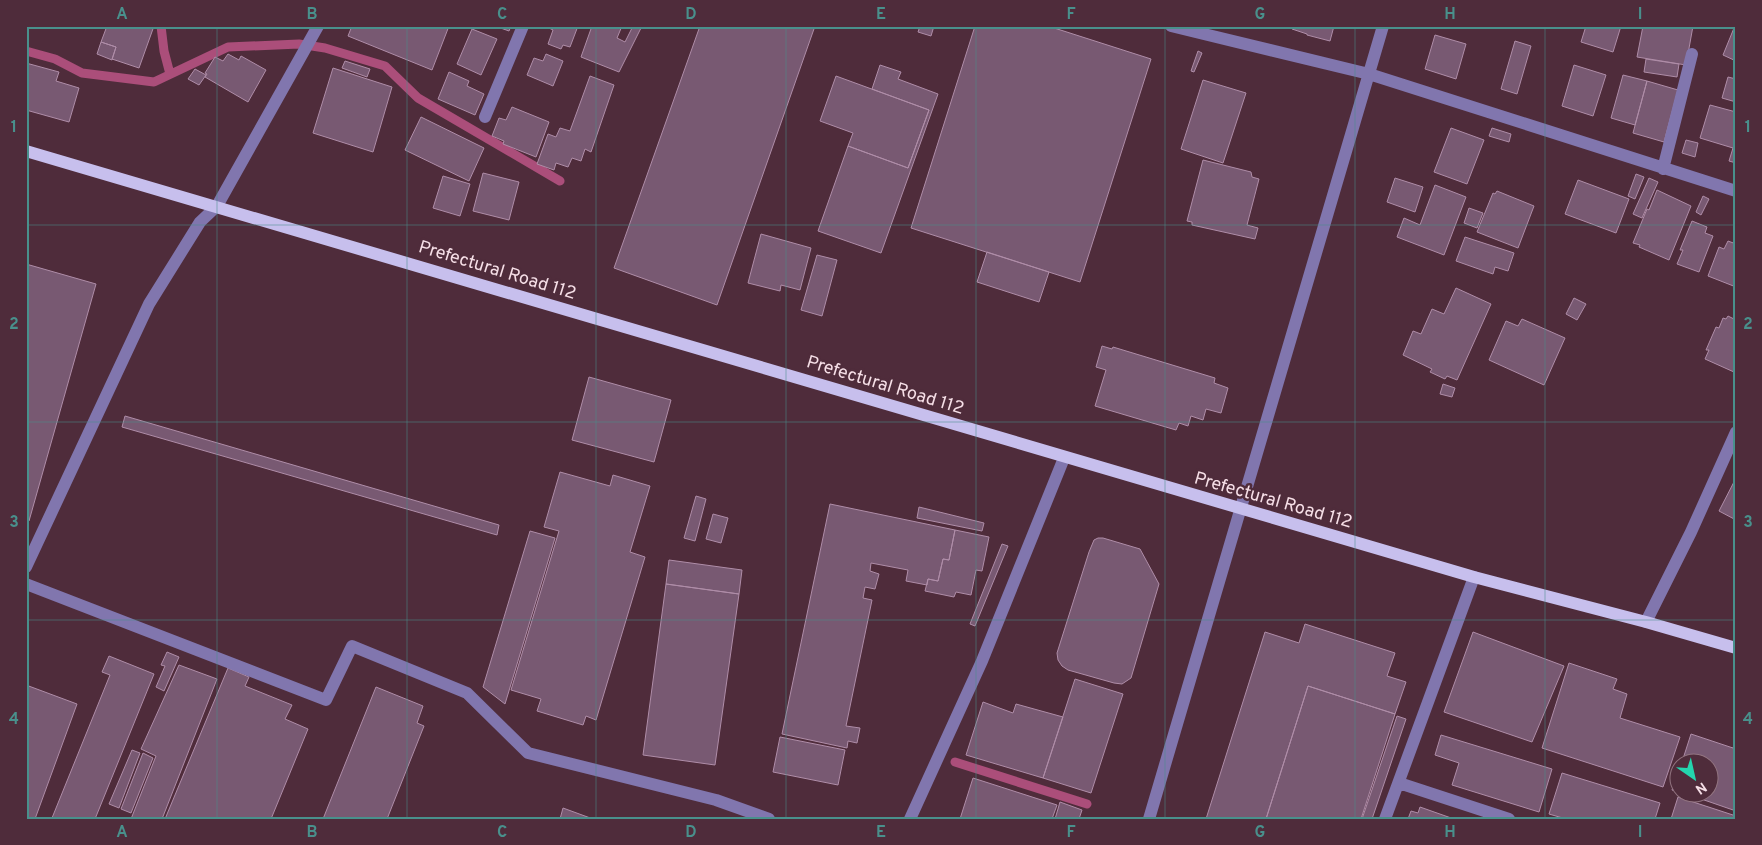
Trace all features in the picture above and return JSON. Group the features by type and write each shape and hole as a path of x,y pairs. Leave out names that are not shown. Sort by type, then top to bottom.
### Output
{"main road":[{"name":"Prefectural Road 112","path":"26,151 1241,510 1474,577 1646,622 1736,648"}],"street":[{"path":"26,567 149,304 200,222 217,206 318,26"},
{"path":"485,118 523,26"},
{"path":"1172,26 1369,74 1736,191"},
{"path":"1150,819 1383,26"},
{"path":"1663,169 1692,54"},
{"path":"1646,622 1691,532 1736,432"},
{"path":"910,819 982,661 1064,458"},
{"path":"1385,819 1474,577"},
{"path":"26,584 326,700 352,646 467,693 528,753 716,800 769,819"},
{"path":"1399,783 1509,819"}],"building":[{"path":"107,26 154,26 139,68 112,59 116,47 101,42"},
{"path":"352,26 449,26 432,70 348,36"},
{"path":"495,26 511,26 509,31"},
{"path":"549,26 578,26 570,47 563,45 561,49 548,44 553,30"},
{"path":"592,26 622,26 617,38 625,42 633,26 642,26 619,72 581,57"},
{"path":"700,26 815,26 717,305 614,268"},
{"path":"920,26 934,26 931,36 918,32"},
{"path":"975,26 1048,26 1151,59 1080,282 911,228"},
{"path":"1334,26 1330,41 1307,35 1290,27"},
{"path":"1586,26 1621,26 1613,52 1581,42"},
{"path":"1643,26 1693,26 1686,65 1637,57"},
{"path":"1734,28 1736,29 1736,61 1723,55"},
{"path":"472,29 497,39 481,75 457,64"},
{"path":"1435,35 1466,44 1456,79 1425,69"},
{"path":"1515,41 1531,46 1517,94 1501,89"},
{"path":"101,42 116,47 112,60 97,54"},
{"path":"1198,51 1202,53 1194,72 1191,71"},
{"path":"228,54 239,60 241,56 266,70 248,102 205,77 207,74 205,73 215,57 223,61"},
{"path":"546,54 563,61 553,86 527,75 534,58 543,61"},
{"path":"1646,59 1679,64 1677,77 1644,72"},
{"path":"345,61 370,69 367,77 342,68"},
{"path":"26,63 59,72 56,81 79,88 69,122 26,110"},
{"path":"880,65 901,72 898,79 938,94 881,253 818,231 848,146 908,168 929,110 872,89"},
{"path":"1574,65 1606,75 1593,116 1562,106"},
{"path":"333,68 392,87 373,152 313,133"},
{"path":"195,69 206,75 199,85 188,79"},
{"path":"449,72 469,81 467,86 484,94 475,115 438,99"},
{"path":"1623,75 1647,81 1635,125 1611,118"},
{"path":"590,76 614,85 591,152 585,149 581,161 572,158 568,167 556,163 554,170 537,164 548,134 556,137 560,128 570,131"},
{"path":"836,76 929,110 908,168 848,146 853,133 820,121"},
{"path":"1728,77 1736,79 1736,102 1722,98"},
{"path":"1203,80 1246,93 1223,163 1181,149"},
{"path":"1647,81 1678,90 1664,142 1633,133"},
{"path":"1710,105 1736,112 1736,163 1729,161 1733,148 1700,138"},
{"path":"512,107 549,122 536,157 503,144 504,141 492,136 499,118 506,120"},
{"path":"421,117 484,148 469,181 405,150"},
{"path":"1451,128 1484,140 1467,184 1434,172"},
{"path":"1492,128 1511,134 1509,142 1489,136"},
{"path":"1686,140 1698,143 1695,157 1682,153"},
{"path":"1203,160 1251,172 1252,177 1259,179 1247,225 1258,228 1255,239 1192,225 1192,222 1187,221"},
{"path":"483,173 519,182 509,220 473,211"},
{"path":"1636,174 1644,177 1635,199 1628,196"},
{"path":"443,176 470,184 460,216 433,208"},
{"path":"1395,178 1423,187 1415,212 1387,202"},
{"path":"1649,178 1658,182 1642,218 1633,214"},
{"path":"1578,180 1629,199 1616,233 1565,214"},
{"path":"1435,185 1466,197 1444,255 1397,237 1404,218 1420,225"},
{"path":"1657,190 1691,206 1669,260 1633,243"},
{"path":"1497,191 1534,206 1518,248 1477,232 1493,193 1495,194"},
{"path":"1703,196 1709,199 1701,215 1696,212"},
{"path":"1469,208 1483,213 1477,228 1464,223"},
{"path":"1692,221 1707,227 1705,233 1713,236 1699,272 1677,264 1683,250 1680,250"},
{"path":"761,234 811,248 800,290 781,285 780,291 748,283"},
{"path":"1465,237 1514,253 1508,271 1495,267 1493,274 1456,261"},
{"path":"1728,241 1736,244 1736,287 1708,276 1719,247 1724,249"},
{"path":"987,252 1049,272 1039,302 977,282"},
{"path":"817,255 837,260 822,316 801,310"},
{"path":"26,264 96,284 29,521 26,520"},
{"path":"1456,288 1491,304 1457,380 1447,376 1445,379 1430,372 1432,369 1403,355 1413,331 1421,334 1432,309 1444,314"},
{"path":"1574,298 1586,304 1577,320 1566,314"},
{"path":"1728,316 1736,320 1736,369 1734,372 1705,359 1709,350 1706,350 1716,327 1719,328 1723,318 1726,319"},
{"path":"1522,319 1565,338 1544,385 1489,360 1506,321 1518,326"},
{"path":"1102,346 1112,349 1113,347 1215,378 1214,383 1228,388 1221,413 1206,409 1203,420 1191,416 1188,426 1179,423 1176,430 1095,406 1106,370 1096,367"},
{"path":"589,377 671,400 654,462 572,440"},
{"path":"1443,384 1455,388 1452,397 1440,394"},
{"path":"125,416 499,525 497,535 122,427"},
{"path":"560,472 610,486 613,475 650,486 630,552 645,557 596,720 586,716 583,725 537,711 541,699 511,690 559,531 544,527"},
{"path":"1736,478 1736,520 1719,511"},
{"path":"696,496 706,499 695,541 684,538"},
{"path":"830,504 955,530 949,560 943,559 938,581 928,579 927,585 906,581 908,570 871,563 870,571 879,574 875,589 865,587 863,598 872,600 846,726 860,728 857,743 848,741 847,748 782,734"},
{"path":"919,507 984,523 982,531 917,518"},
{"path":"713,514 728,518 721,543 706,539"},
{"path":"955,530 989,537 982,571 976,570 971,595 956,592 954,597 925,591 928,579 938,581 943,559 949,560"},
{"path":"530,531 555,538 505,704 483,687"},
{"path":"1098,538 1140,549 1159,584 1131,678 1122,684 1068,670 1058,660 1057,653 1089,552 1094,540"},
{"path":"1002,544 1008,546 975,626 970,624"},
{"path":"669,560 742,570 739,594 666,584"},
{"path":"666,584 739,594 715,765 643,755"},
{"path":"1305,624 1395,653 1387,676 1406,682 1395,714 1308,686 1266,819 1206,819 1265,632 1299,643"},
{"path":"1473,632 1564,666 1532,742 1444,712"},
{"path":"167,652 179,657 164,691 156,687 165,666 161,665"},
{"path":"109,656 154,674 95,819 54,819 52,818 110,675 102,672"},
{"path":"1569,663 1617,679 1613,689 1627,694 1620,718 1680,737 1675,752 1670,752 1670,766 1663,787 1542,748"},
{"path":"179,665 217,679 162,819 131,819 156,756 141,749"},
{"path":"228,668 249,677 245,686 292,705 285,719 308,729 271,819 165,819"},
{"path":"1075,679 1123,694 1091,793 1043,778"},
{"path":"26,685 77,704 35,819 26,819"},
{"path":"1308,686 1395,714 1361,819 1266,819"},
{"path":"376,687 423,706 417,723 424,726 387,819 323,819"},
{"path":"983,702 1013,713 1016,704 1063,717 1043,778 966,755"},
{"path":"1397,716 1406,719 1372,819 1362,819"},
{"path":"1691,734 1733,748 1736,739 1736,811 1710,802 1720,802 1720,752 1685,752"},
{"path":"1441,735 1552,769 1539,812 1452,785 1459,763 1435,755"},
{"path":"780,737 845,750 838,785 773,772"},
{"path":"132,750 140,753 119,808 109,804"},
{"path":"143,753 153,758 131,813 121,809"},
{"path":"1562,773 1660,803 1655,819 1566,819 1549,814"},
{"path":"973,778 1057,805 1052,819 960,819"},
{"path":"1060,802 1082,810 1079,819 1055,819"},
{"path":"1676,802 1693,802 1736,816 1736,819 1671,819"},
{"path":"1420,807 1454,819 1408,819 1411,811 1418,813"},
{"path":"563,808 593,819 560,819"}],"waterway":[{"path":"161,26 164,51 170,74"},
{"path":"26,51 55,59 82,73 154,82 228,47 299,44 325,48 385,66 418,98 560,181"},
{"path":"955,762 1087,804"}]}
